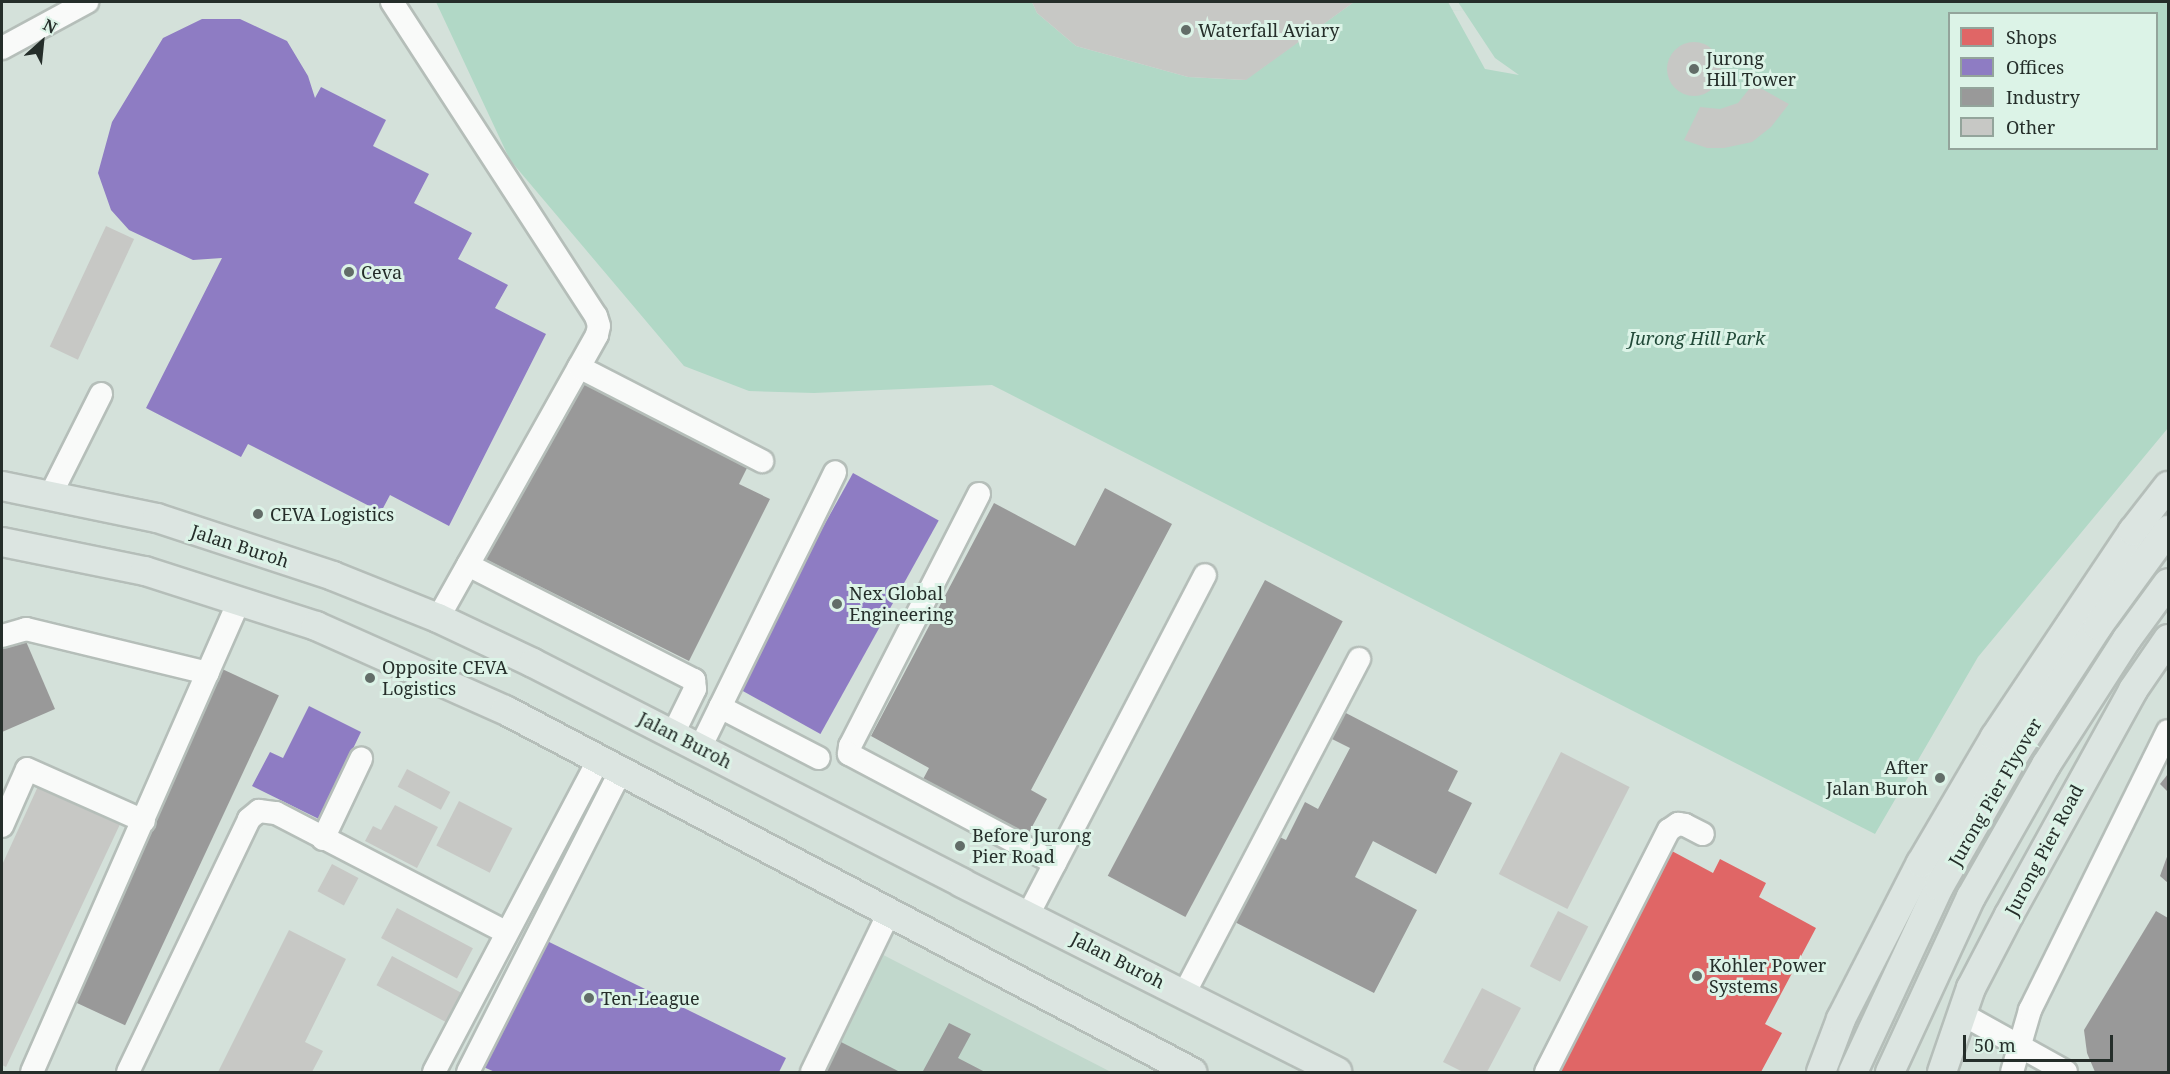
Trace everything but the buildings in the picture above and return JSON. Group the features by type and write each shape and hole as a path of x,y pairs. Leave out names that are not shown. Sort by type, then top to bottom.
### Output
{"main road":[{"name":"Jalan Buroh","path":"2,486 157,518 333,576 438,618 673,734 962,884 1028,915 1337,1072"},
{"path":"1821,1072 1841,1019 1932,844 1995,737 2133,531 2169,486"},
{"name":"Jurong Pier Flyover","path":"1853,1072 1939,887 2016,752 2098,626 2169,530"},
{"path":"2,542 145,571 316,626 506,710 890,912 1184,1071"},
{"name":"Jurong Pier Flyover","path":"1890,1072 1971,897 2046,765 2127,639 2169,583"},
{"name":"Jurong Pier Road","path":"1942,1072 1971,988 2089,767 2133,690 2169,639"}],"lane":[{"path":"2,48 87,2"},
{"path":"392,2 596,316 599,326 579,367 438,618"},
{"path":"579,367 762,461"},
{"path":"50,496 101,394"},
{"path":"700,748 835,472"},
{"path":"979,494 850,746 849,754 1055,863"},
{"path":"468,565 694,680 694,689 673,734"},
{"path":"1028,915 1205,575"},
{"path":"32,1072 239,601"},
{"path":"2,636 26,629 208,674"},
{"path":"1184,994 1359,659"},
{"path":"720,707 819,758"},
{"path":"2012,1072 2030,1010 2169,730"},
{"path":"323,839 360,759"},
{"path":"434,1072 506,932 610,765"},
{"path":"468,1072 610,765"},
{"path":"2,826 27,769 144,821"},
{"path":"128,1072 249,819 259,812 276,813 506,932"},
{"path":"1546,1072 1669,830 1678,824 1703,834"},
{"path":"812,1072 890,912"},
{"path":"1962,1014 2066,1072"}],"shaded area":[{"path":"860,943 1111,1072 798,1072"}],"green space":[{"name":"Jurong Hill Park","path":"436,2 1032,2 1037,13 1076,46 1188,77 1245,80 1354,2 1448,2 1485,69 1519,75 1495,58 1458,2 2168,2 2168,428 1978,657 1875,834 992,385 814,393 749,391 684,366 510,160"}],"place":[{"name":"Waterfall Aviary","path":"1186,30"},
{"name":"Jurong Hill Tower","path":"1694,69"},
{"name":"Ceva","path":"349,272"},
{"name":"CEVA Logistics","path":"258,514"},
{"name":"Nex Global Engineering","path":"837,604"},
{"name":"Opposite CEVA Logistics","path":"370,678"},
{"name":"After Jalan Buroh","path":"1940,778"},
{"name":"Before Jurong Pier Road","path":"960,846"},
{"name":"Kohler Power Systems","path":"1697,976"},
{"name":"Ten-League","path":"589,998"}]}
